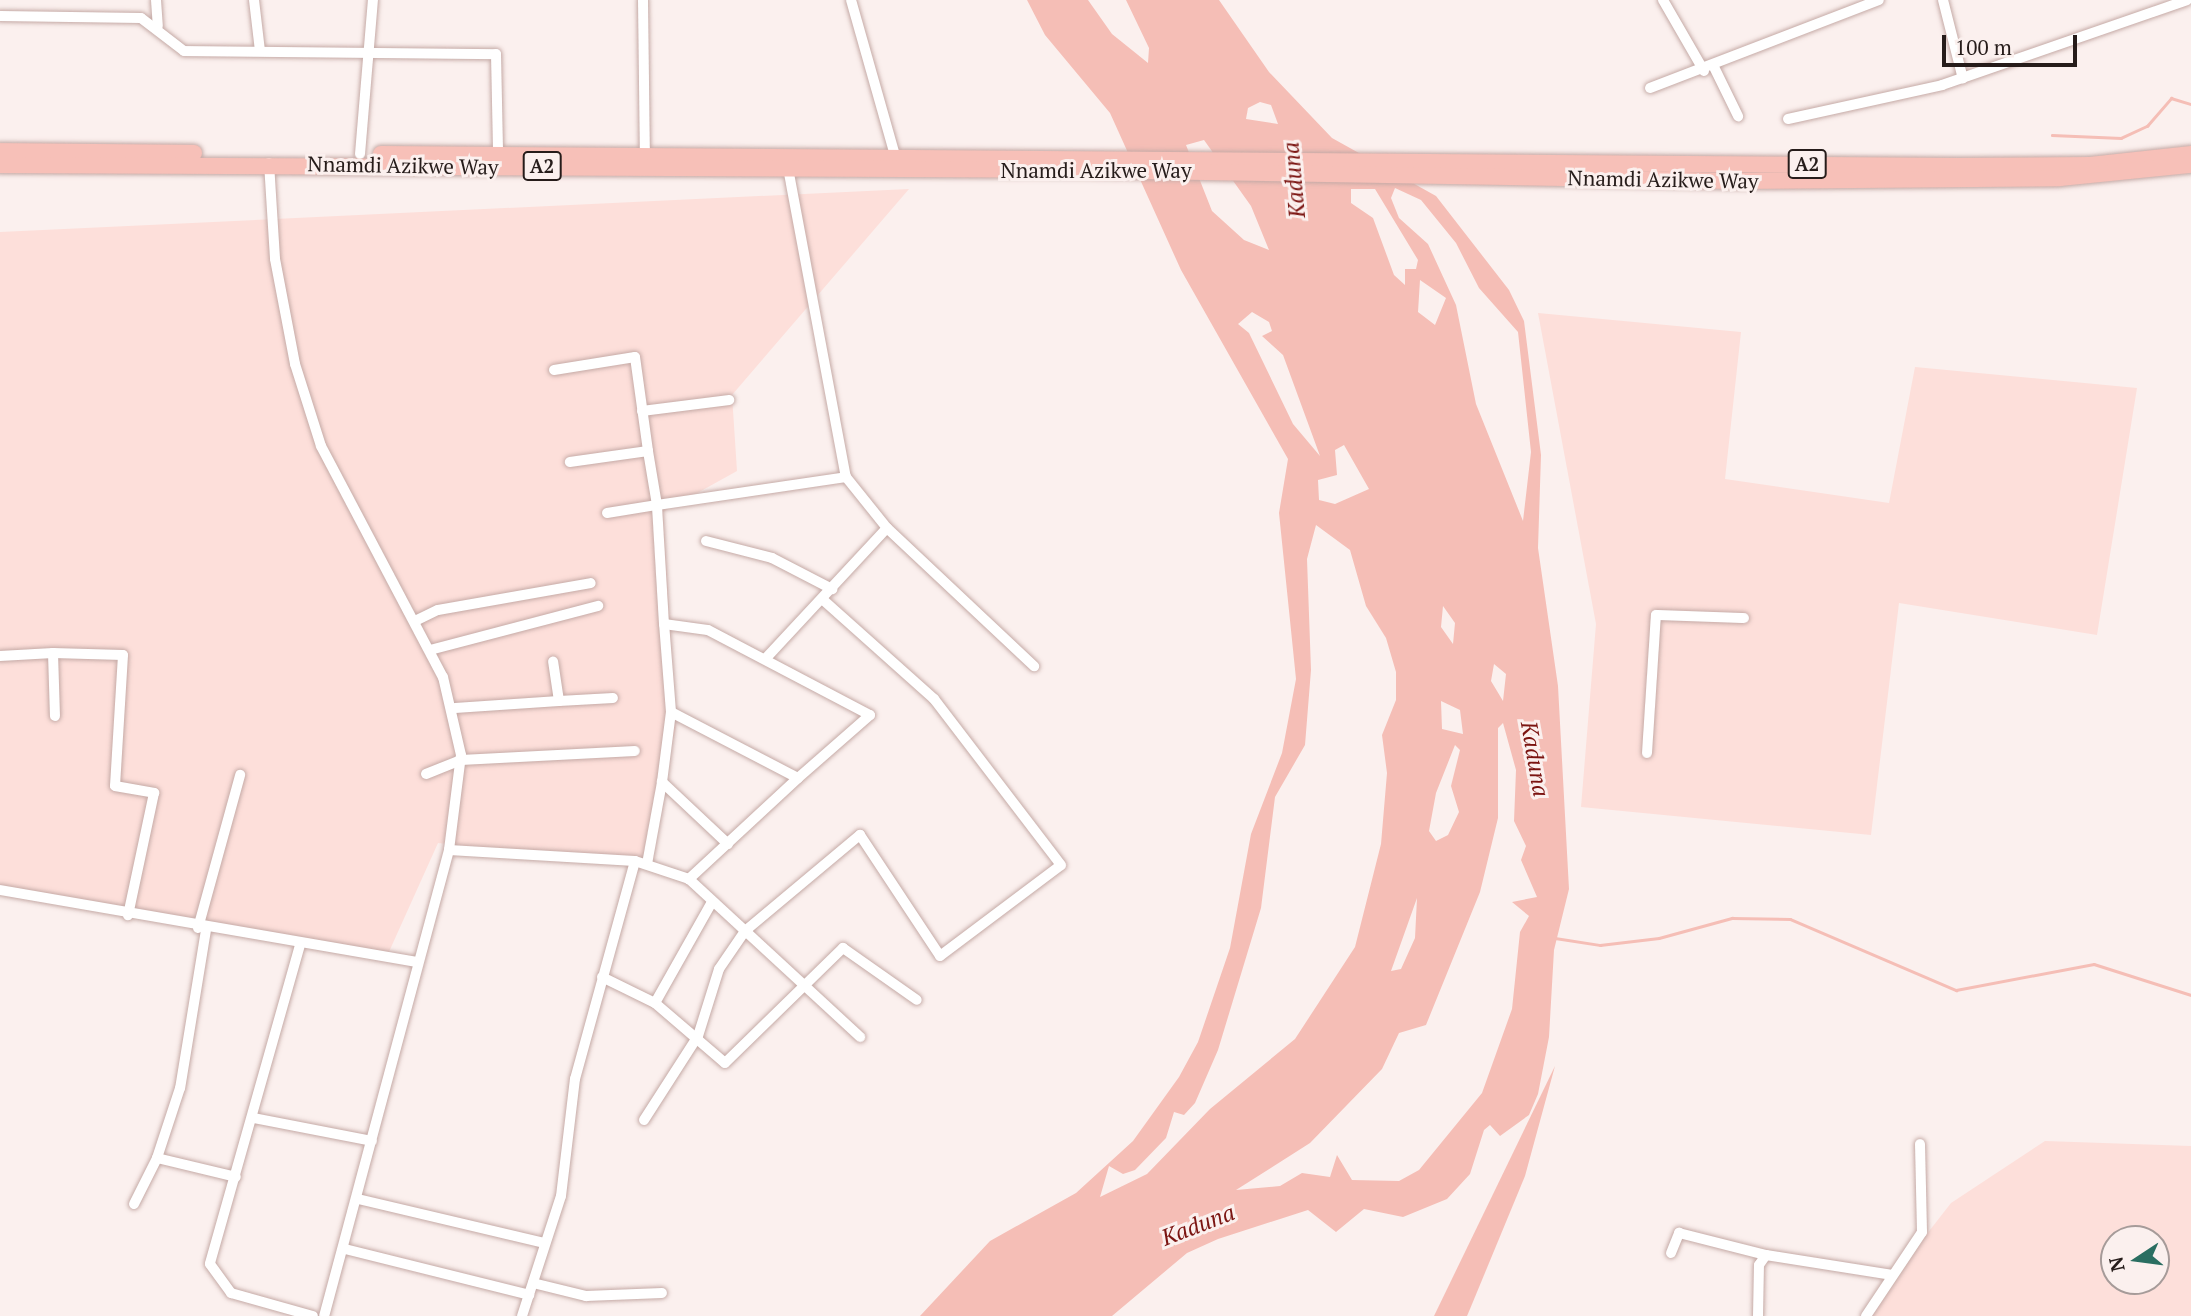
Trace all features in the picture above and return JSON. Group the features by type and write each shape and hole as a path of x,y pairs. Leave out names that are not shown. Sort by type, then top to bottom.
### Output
{"highway":[{"name":"Nnamdi Azikwe Way","path":"0,150 895,156 1083,163"},
{"name":"Nnamdi Azikwe Way","path":"0,165 269,162 788,168 1083,163 2035,166 2191,155"},
{"name":"Nnamdi Azikwe Way","path":"1423,166 2009,179 2191,165"}],"street":[{"path":"156,0 158,26"},
{"path":"254,0 260,51"},
{"path":"360,154 373,0"},
{"path":"643,0 645,156"},
{"path":"851,0 895,156"},
{"path":"1662,0 1738,116"},
{"path":"1650,88 1709,69 1879,0"},
{"path":"1943,0 1963,79"},
{"path":"1788,119 1963,79 2188,0"},
{"path":"0,16 141,18 158,26 184,51 496,54 498,152"},
{"path":"269,162 275,259 313,423 350,512 430,650 455,708 461,760 449,850 345,1249 324,1316"},
{"path":"788,168 846,477 887,528 1034,666"},
{"path":"554,370 635,357 657,505 671,712 647,864"},
{"path":"642,411 729,400"},
{"path":"570,462 648,451"},
{"path":"607,513 846,477"},
{"path":"768,657 887,528"},
{"path":"706,541 772,558 832,589"},
{"path":"415,621 438,610 591,583"},
{"path":"644,1120 698,1035 719,969 745,931 860,835 940,956 1061,865 934,699 822,599"},
{"path":"430,650 598,606"},
{"path":"1647,753 1656,615 1744,618"},
{"path":"664,624 708,630 768,657 870,715 689,879"},
{"path":"53,653 55,716"},
{"path":"0,656 53,653 123,655 115,786 154,793 128,915"},
{"path":"553,661 559,701"},
{"path":"455,708 612,698"},
{"path":"671,712 798,778"},
{"path":"426,774 461,760 635,751"},
{"path":"134,1204 157,1158 180,1088 202,929 240,775"},
{"path":"662,782 728,844"},
{"path":"449,850 635,861 689,879 860,1037"},
{"path":"522,1316 561,1196 575,1079 635,861"},
{"path":"0,890 202,929 418,962"},
{"path":"655,1003 712,902"},
{"path":"300,945 254,1118 213,1249 213,1275 231,1293 313,1316"},
{"path":"602,977 655,1003 698,1035 725,1063 843,948 917,1000"},
{"path":"254,1118 372,1141"},
{"path":"1866,1316 1892,1275 1912,1256 1922,1232 1920,1144"},
{"path":"157,1158 236,1177"},
{"path":"358,1199 544,1243"},
{"path":"1671,1253 1679,1233 1766,1255 1892,1275"},
{"path":"345,1249 529,1295"},
{"path":"1758,1316 1759,1265 1766,1255"},
{"path":"533,1283 586,1296 662,1293"}],"shaded area":[{"path":"909,189 732,395 737,471 663,512 676,728 642,864 438,843 388,954 0,887 0,232"},
{"path":"1538,313 1741,332 1725,479 1889,503 1915,367 2137,388 2097,635 1899,603 1871,835 1581,807 1596,624"},
{"path":"2045,1141 2191,1146 2191,1316 1863,1316 1951,1203"}],"water":[{"name":"Kaduna","path":"1027,0 1088,0 1112,34 1148,63 1149,48 1126,0 1219,0 1269,72 1332,138 1436,196 1509,290 1524,321 1541,455 1538,548 1558,686 1569,889 1554,950 1549,1037 1538,1094 1529,1115 1500,1136 1490,1125 1484,1130 1470,1174 1447,1199 1403,1217 1364,1209 1336,1232 1308,1210 1218,1239 1187,1253 1112,1316 920,1316 990,1241 1076,1193 1133,1141 1179,1077 1198,1042 1230,948 1251,834 1282,753 1296,679 1279,513 1288,459 1181,270 1110,113 1045,35","holes":["1260,102 1271,105 1278,124 1246,119 1248,108","1204,140 1251,206 1269,250 1244,240 1212,211 1186,145","1395,188 1421,200 1456,243 1479,288 1518,332 1531,452 1523,521 1476,404 1456,305 1428,244 1399,218 1391,198","1351,189 1375,189 1418,260 1416,269 1405,269 1405,285 1394,275 1373,218 1351,203","1420,280 1446,298 1435,325 1418,312","1252,312 1269,322 1272,331 1262,336 1283,355 1320,456 1293,424 1249,333 1238,324","1344,445 1369,489 1335,504 1319,500 1318,480 1337,475 1335,450","1316,525 1350,550 1366,606 1386,638 1396,672 1396,700 1382,735 1387,773 1381,844 1355,947 1295,1039 1210,1109 1147,1174 1100,1197 1109,1166 1123,1174 1135,1170 1166,1138 1174,1112 1184,1115 1195,1103 1218,1050 1261,908 1275,797 1305,745 1311,670 1307,559","1443,606 1455,623 1453,644 1441,627","1494,664 1506,674 1503,701 1491,681","1441,701 1460,710 1463,734 1442,729","1503,723 1516,770 1514,821 1526,846 1521,860 1537,897 1512,902 1529,916 1520,932 1512,1009 1482,1093 1419,1170 1399,1181 1352,1180 1337,1155 1330,1177 1302,1173 1280,1186 1236,1190 1310,1143 1382,1069 1399,1033 1426,1025 1480,892 1498,818 1498,728","1455,745 1460,750 1451,786 1459,812 1448,835 1436,841 1429,831 1436,793","1417,898 1415,938 1401,969 1391,971"]},
{"path":"1555,1066 1525,1176 1467,1316 1434,1316"}],"waterway":[{"path":"2052,135 2121,138 2147,126 2171,98 2191,104"},
{"path":"1555,938 1600,945 1659,938 1732,918 1790,919 1956,990 2094,964 2191,995"}]}
